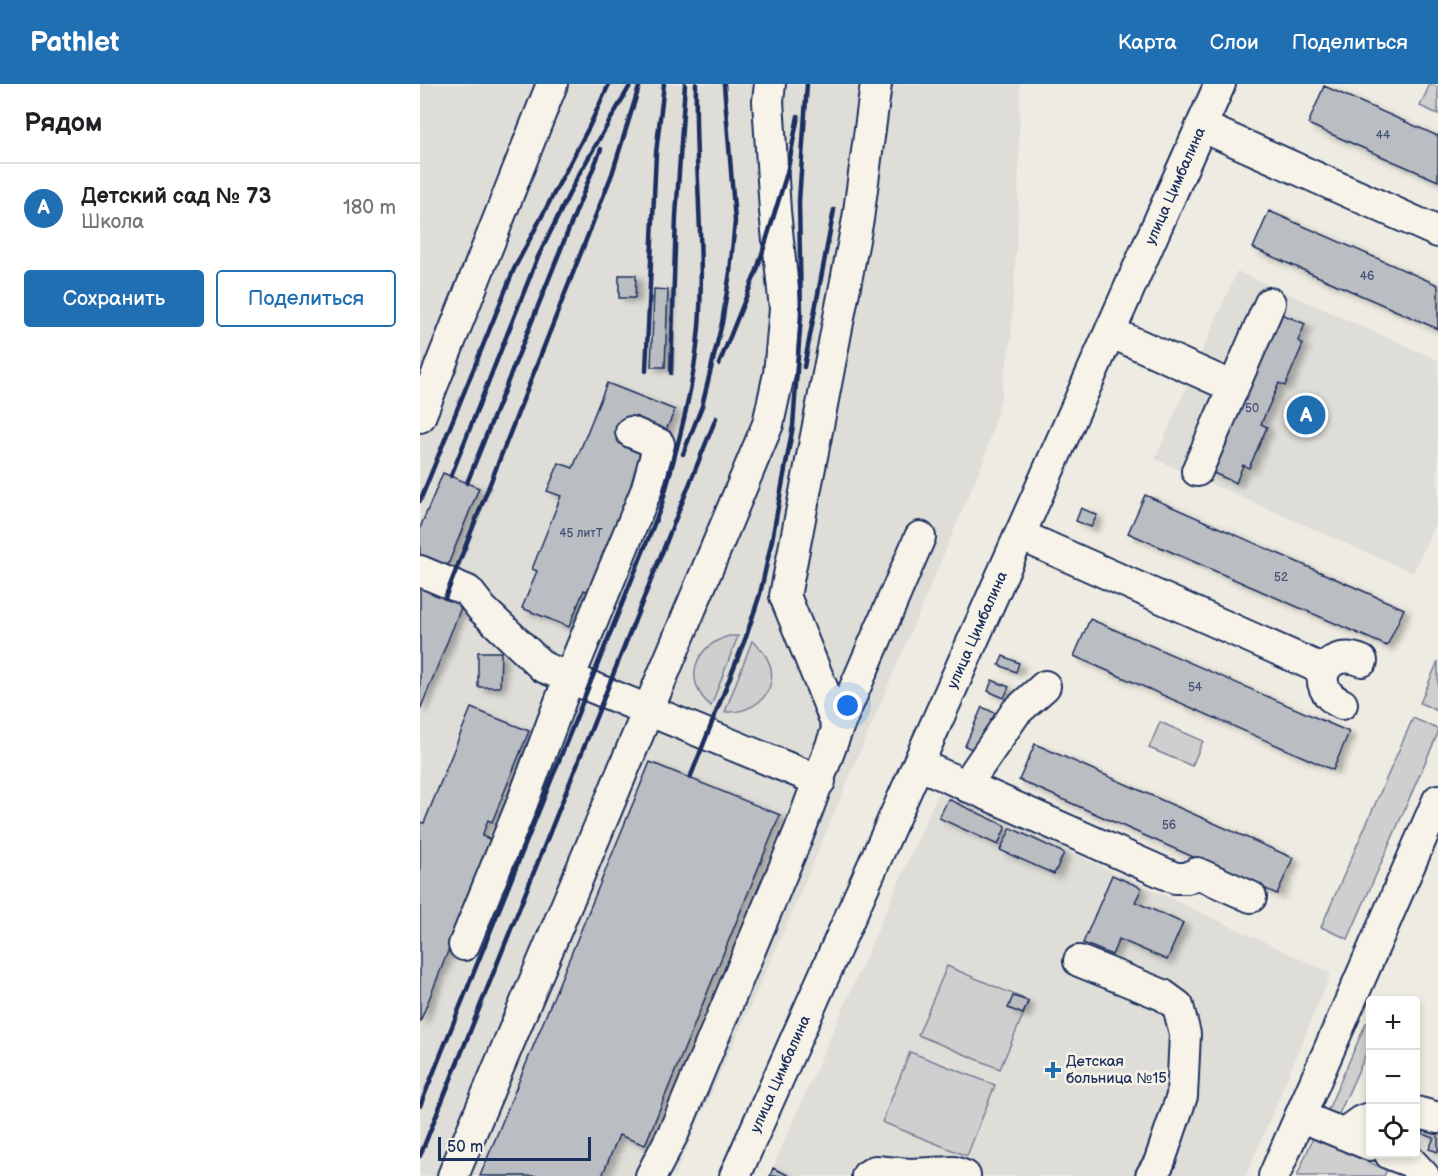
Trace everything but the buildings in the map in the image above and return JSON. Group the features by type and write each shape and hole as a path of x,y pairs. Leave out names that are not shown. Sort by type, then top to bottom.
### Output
{"street":[{"path":"420,417 552,84"},
{"path":"453,1176 768,424 779,374 785,309 768,101 770,84"},
{"path":"838,728 785,596 858,219 876,84"},
{"name":"улица Цимбалина","path":"735,1176 1220,84"},
{"path":"1201,126 1254,139 1438,232"},
{"path":"1197,471 1270,303"},
{"path":"1110,332 1233,387"},
{"path":"464,945 521,806 568,678 646,490 659,444 631,432"},
{"path":"1020,535 1324,670"},
{"path":"651,1176 674,1132 820,781 838,728 920,537"},
{"path":"420,571 468,591 482,609 543,667 820,781"},
{"path":"1342,704 1332,700 1325,692 1322,681 1324,670 1331,662 1341,657 1351,657 1362,661"},
{"path":"968,787 975,772 1016,712 1045,686"},
{"path":"918,764 1174,878 1187,878 1197,873 1251,897"},
{"path":"1274,1176 1438,800"},
{"path":"1079,961 1163,994 1178,1006 1185,1034 1182,1096 1159,1163 1151,1176"},
{"path":"1420,1113 1438,1118"},
{"path":"1300,1116 1366,1143"},
{"path":"1343,1134 1366,1120"},
{"path":"1400,1158 1411,1162 1424,1176"},
{"path":"867,1176 875,1171 910,1174 954,1172 965,1176"}],"shaded area":[{"path":"420,84 1020,84 1018,218 1011,338 1000,401 985,457 785,929 674,1176 420,1176"},
{"path":"1430,84 1438,87 1438,114 1420,106"},
{"path":"1237,271 1438,360 1438,517 1413,573 1155,459"},
{"path":"729,636 738,636 711,706 697,686 696,665 707,648"},
{"path":"752,641 763,652 770,664 772,676 769,688 763,698 753,706 741,711 725,712"},
{"path":"1438,661 1438,711 1420,703"},
{"path":"1413,718 1438,729 1438,733 1348,939 1321,927"},
{"path":"1160,722 1203,741 1192,766 1149,748"},
{"name":"Детская больница №15","path":"939,791 1331,973 1246,1176 769,1176"},
{"path":"947,966 1029,1001 1000,1069 918,1035"},
{"path":"1366,1023 1366,1054 1338,1116 1327,1112"},
{"path":"910,1052 995,1085 967,1156 882,1122"},
{"path":"1438,1097 1438,1176 1403,1176 1411,1158 1420,1158 1420,1139"},
{"path":"1313,1138 1387,1170 1384,1176 1297,1176"}],"railway":[{"path":"420,501 514,269 589,127 609,84"},
{"path":"451,476 537,259 578,176 631,84"},
{"path":"445,598 612,174 640,84"},
{"path":"646,371 656,153 664,84"},
{"path":"671,373 676,216 685,84"},
{"path":"420,1106 661,507 667,485 689,396 699,327 701,266 696,84"},
{"path":"683,454 702,406 722,323 730,272 735,221 724,84"},
{"path":"690,778 746,637 760,594 793,426 801,315 799,201 807,84"},
{"path":"719,364 757,270 787,173 798,116"},
{"path":"467,483 601,149"},
{"path":"804,367 834,210"},
{"path":"420,1156 716,418"}],"place":[{"name":"Детский сад № 73","path":"1306,415"},
{"name":"Детская больница №15","path":"1053,1070"}]}
